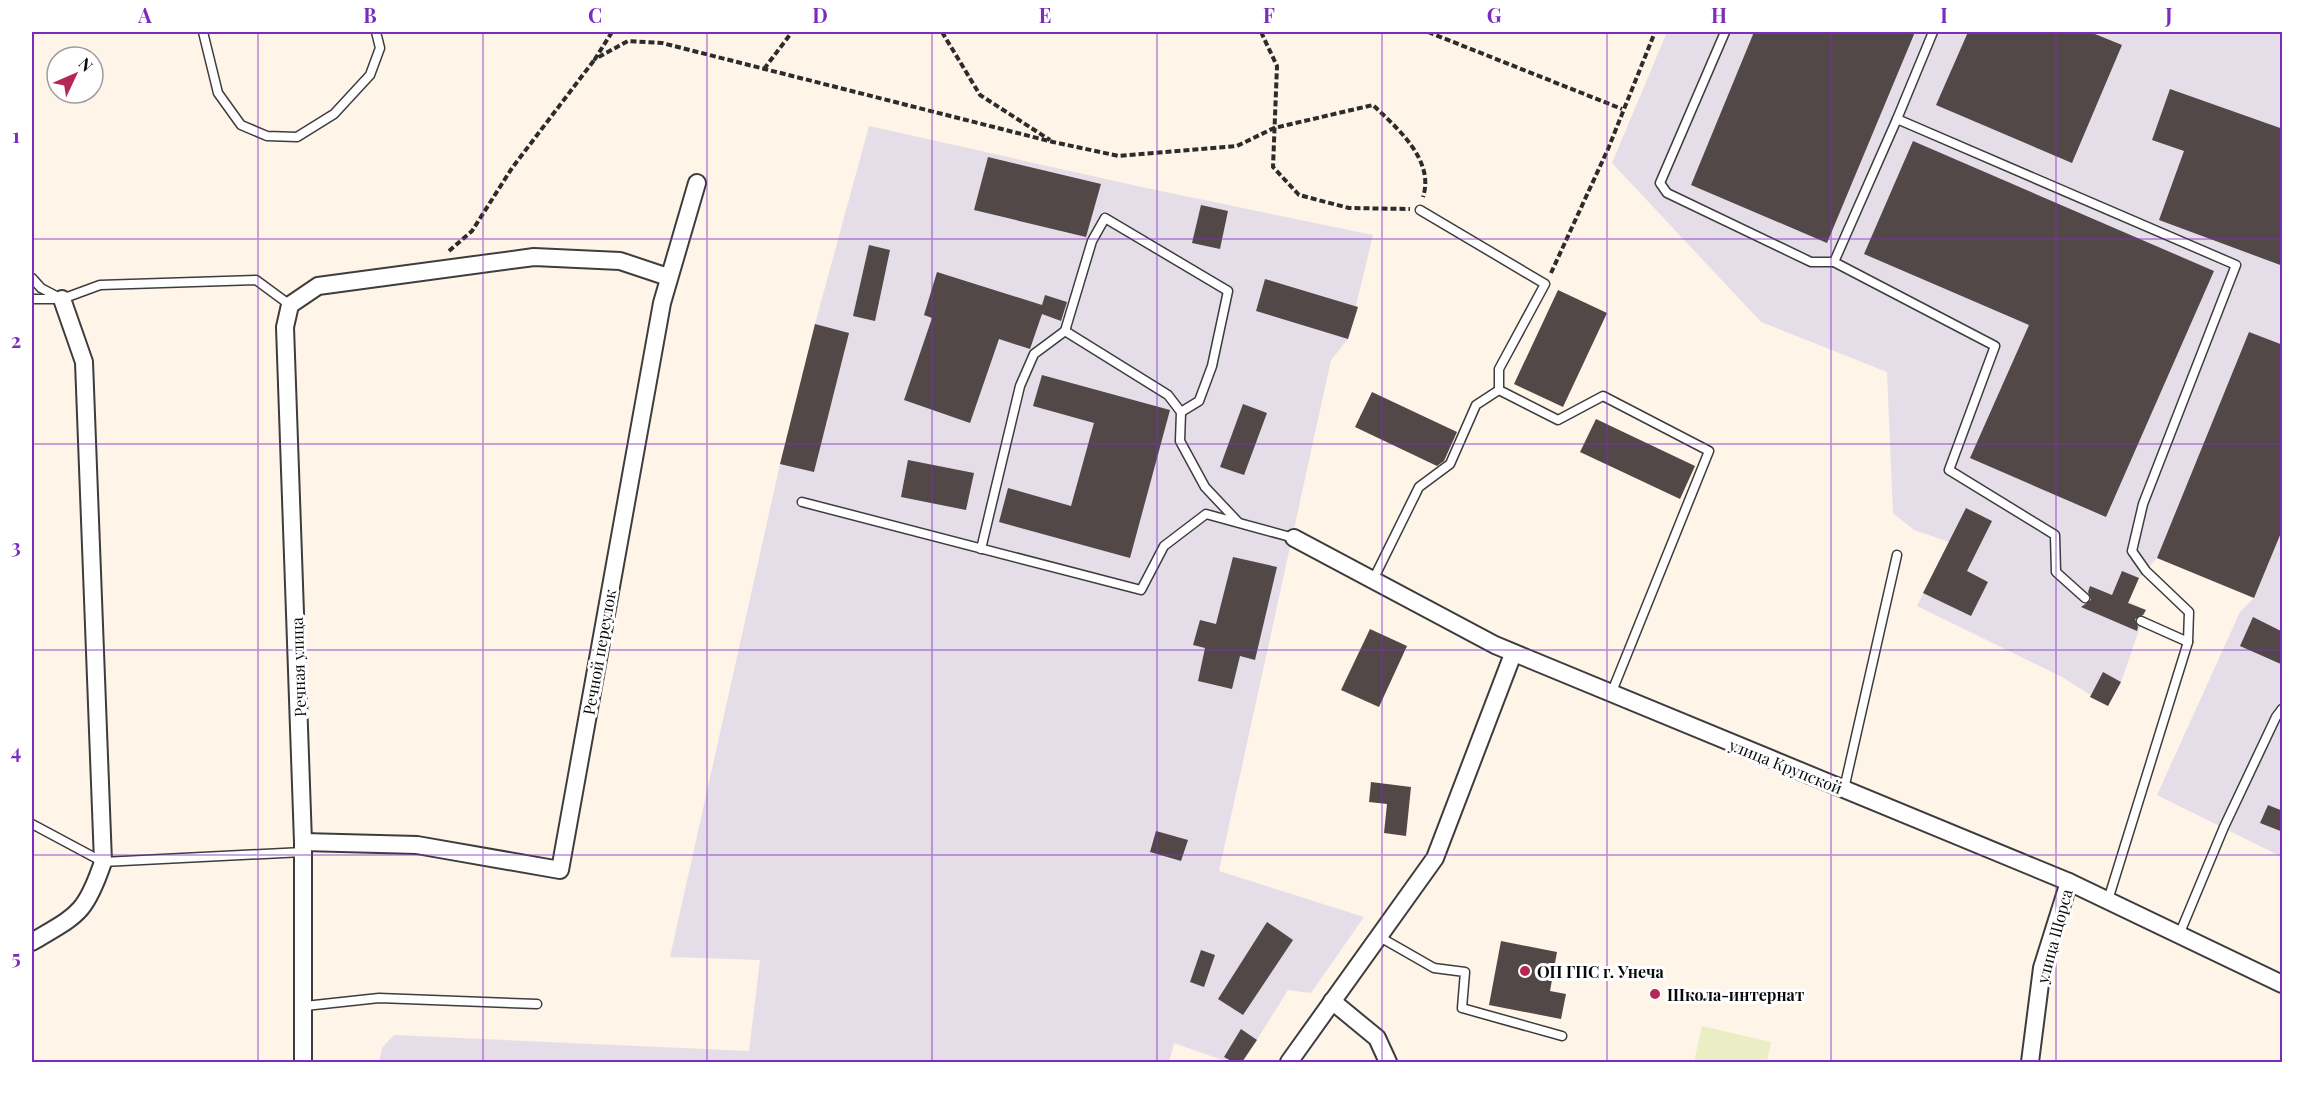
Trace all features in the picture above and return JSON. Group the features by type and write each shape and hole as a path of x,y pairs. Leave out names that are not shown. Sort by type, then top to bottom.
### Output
{"street":[{"name":"Речной переулок","path":"303,847 417,845 560,870 668,277 697,183"},
{"path":"291,305 318,286 534,257 620,261 668,277"},
{"path":"32,942 78,915 94,888 103,862 84,362 62,299"},
{"name":"Речная улица","path":"291,305 285,327 303,847 305,1006 303,1062"},
{"name":"улица Крупской","path":"1294,538 1513,654 2069,882 2283,984"},
{"path":"1289,1062 1435,858 1513,654"},
{"name":"улица Щорса","path":"2030,1062 2042,968 2069,882"},
{"path":"1332,1001 1377,1038 1388,1062"}],"lane":[{"path":"204,32 218,93 241,125 267,136 297,137 334,114 370,75 380,48 376,32"},
{"path":"1725,32 1660,183 1667,193 1811,262 1834,262 1995,346 1949,470 2055,535 2056,572 2085,598"},
{"path":"1834,262 1933,32"},
{"path":"1897,119 2236,265 2143,504 2132,551 2146,571 2188,612 2188,642 2108,900"},
{"path":"1420,210 1545,284 1499,369 1499,390"},
{"path":"981,549 1020,386 1034,354 1065,331 1092,241 1105,218 1228,291 1212,366 1199,400 1181,412"},
{"path":"32,278 41,288 62,299"},
{"path":"32,299 62,299 100,285 256,280 291,305"},
{"path":"1065,331 1168,395 1181,412 1180,441 1205,487 1239,522"},
{"path":"1372,580 1419,487 1450,464 1476,405 1499,390"},
{"path":"1499,390 1558,420 1603,396 1709,450 1611,694"},
{"path":"802,502 1141,590 1164,546 1206,514 1294,538"},
{"path":"1844,789 1896,555"},
{"path":"2141,621 2188,642"},
{"path":"2179,935 2224,827 2276,717 2283,709"},
{"path":"32,824 103,862 303,847"},
{"path":"1378,936 1434,968 1465,972 1462,1008 1562,1036"},
{"path":"305,1006 379,998 537,1004"}],"path":[{"path":"428,271 472,231 512,168 595,59 612,32"},
{"path":"764,69 792,32"},
{"path":"942,32 980,95 1053,142"},
{"path":"595,59 628,41 662,43 1053,142 1119,156 1237,146 1274,128 1373,105 1409,140 1427,184 1420,210 1349,208 1299,195 1273,168 1274,128 1277,66 1261,32"},
{"path":"1428,32 1622,109"},
{"path":"1545,284 1587,198 1655,32"}],"shaded area":[{"path":"1667,32 2282,32 2282,857 2157,795 2240,612 2254,598 2157,558 2139,578 2129,602 2146,610 2121,682 2108,706 2062,677 1917,606 1949,542 1914,530 1893,513 1887,372 1761,322 1612,163"},
{"path":"869,126 1146,188 1373,235 1348,339 1331,360 1219,871 1364,917 1311,993 1288,990 1243,1062 1228,1062 1174,1043 1169,1062 379,1062 382,1048 394,1035 749,1051 760,960 670,957 780,464 815,324"}],"green space":[{"path":"1702,1026 1771,1042 1767,1062 1694,1062"}],"building":[{"path":"1754,32 1915,32 1827,243 1691,185"},
{"path":"1968,32 2090,32 2122,45 2072,163 1936,105"},
{"path":"2170,89 2283,129 2283,266 2159,220 2184,151 2152,140"},
{"path":"1913,141 2214,271 2106,517 1970,458 2029,325 1864,254"},
{"path":"988,157 1101,184 1086,237 974,210"},
{"path":"1201,205 1228,211 1220,249 1192,243"},
{"path":"869,245 890,250 875,321 853,316"},
{"path":"937,272 1042,305 1045,295 1067,302 1061,321 1042,314 1030,349 999,339 970,423 904,400 932,318 924,315"},
{"path":"1265,279 1358,307 1348,339 1256,311"},
{"path":"1558,290 1607,313 1563,407 1514,384"},
{"path":"815,324 849,333 814,472 780,464"},
{"path":"2249,332 2283,345 2283,528 2254,598 2157,558"},
{"path":"1042,375 1170,410 1130,558 999,522 1008,488 1071,506 1094,423 1033,406"},
{"path":"1372,392 1457,432 1444,461 1437,466 1355,427"},
{"path":"1243,404 1267,413 1244,475 1220,467"},
{"path":"1596,419 1695,466 1680,499 1580,452"},
{"path":"908,460 974,473 966,510 901,497"},
{"path":"1966,508 1992,521 1967,571 1988,582 1971,616 1923,593"},
{"path":"1233,557 1277,567 1255,660 1240,656 1232,689 1198,681 1205,648 1193,645 1200,620 1216,624"},
{"path":"2122,571 2139,578 2128,603 2146,610 2143,615 2135,619 2137,631 2081,607 2091,600 2088,592 2090,586 2112,595"},
{"path":"2253,617 2283,632 2283,665 2240,646"},
{"path":"1370,629 1407,646 1379,707 1341,690"},
{"path":"2103,672 2121,682 2108,706 2090,697"},
{"path":"1371,782 1411,787 1406,836 1384,833 1387,804 1369,802"},
{"path":"2268,805 2283,811 2283,832 2260,823"},
{"path":"1156,831 1188,840 1181,861 1150,852"},
{"path":"1267,922 1293,940 1243,1015 1218,999"},
{"name":"ОП ГПС г. Унеча","path":"1501,941 1557,952 1550,991 1566,994 1561,1019 1489,1005"},
{"path":"1201,950 1215,955 1204,987 1190,982"},
{"path":"1241,1029 1257,1040 1242,1062 1233,1062 1224,1057"}],"place":[{"name":"ОП ГПС г. Унеча","path":"1525,971"},
{"name":"Школа-интернат","path":"1655,994"}]}
